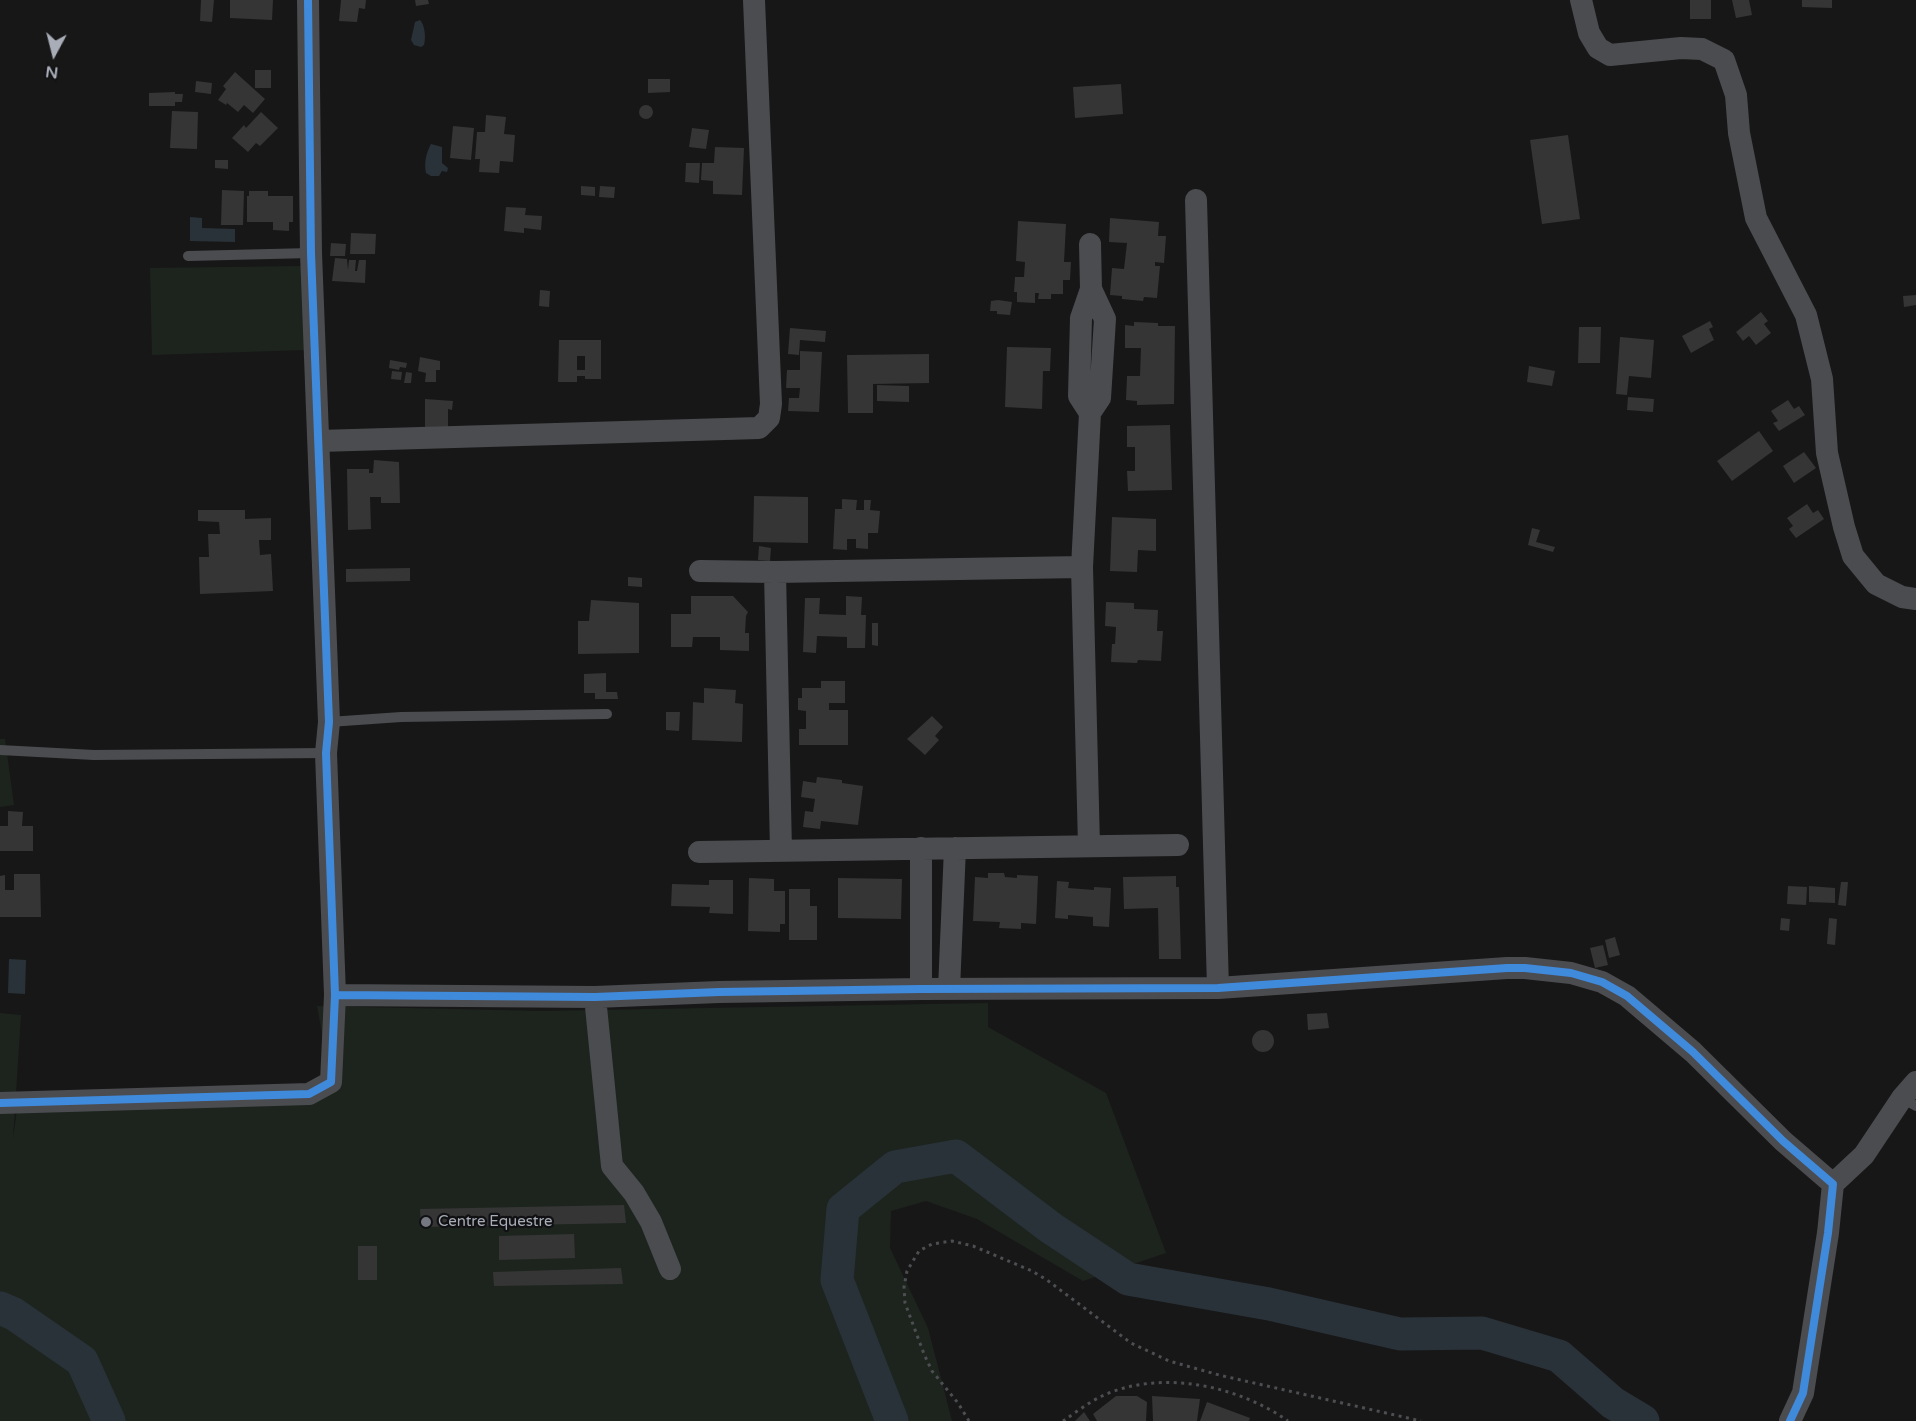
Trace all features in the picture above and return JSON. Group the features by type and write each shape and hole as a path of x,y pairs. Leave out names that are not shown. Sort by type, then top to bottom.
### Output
{"street":[{"path":"0,1103 309,1094 331,1082 335,995 326,753 329,722 311,254 309,0"},
{"path":"319,441 759,428 769,418 771,404 754,0"},
{"path":"1581,0 1589,33 1598,48 1610,55 1681,48 1702,49 1724,60 1736,94 1739,133 1756,218 1806,315 1822,379 1827,453 1853,556 1876,584 1902,597 1916,598"},
{"path":"1196,200 1218,988"},
{"path":"1089,846 1082,567 1090,413 1100,398 1105,319 1091,289 1090,243"},
{"path":"700,571 1082,567"},
{"path":"774,572 781,851"},
{"path":"699,852 1178,845"},
{"path":"921,848 921,989"},
{"path":"949,989 955,848"},
{"path":"335,995 595,997 719,992 921,989 1218,988 1516,968 1571,973 1602,982 1627,996 1693,1052 1783,1141 1833,1184"},
{"path":"595,997 612,1166 634,1192 651,1222 670,1269"},
{"path":"1790,1421 1803,1393 1828,1233 1833,1184 1864,1155 1911,1095"}],"lane":[{"path":"188,256 311,254"},
{"path":"329,722 401,717 607,714"},
{"path":"0,750 94,755 326,753"}],"path":[{"path":"969,1421 958,1403 932,1371 905,1303 906,1271 919,1251 932,1244 952,1241 974,1246 1032,1271 1131,1343 1169,1361 1420,1421"},
{"path":"1063,1421 1102,1396 1139,1385 1184,1383 1227,1392 1262,1406 1288,1421"}],"shaded area":[{"path":"420,20 425,35 424,45 421,47 414,45 411,40 415,22"},
{"path":"431,144 442,147 442,163 448,168 447,172 442,171 439,176 426,173 426,158"},
{"path":"190,217 202,218 202,228 235,229 235,242 190,241"},
{"path":"303,266 305,350 152,355 150,268"},
{"path":"0,739 5,739 14,805 0,807"},
{"path":"9,959 26,960 25,994 8,993"},
{"name":"Centre Equestre","path":"988,1003 988,1027 1106,1093 1166,1253 1083,1281 977,1219 926,1201 891,1211 890,1248 928,1328 952,1421 0,1421 0,1013 21,1015 13,1139 18,1102 331,1082 317,1006 541,1011"}],"building":[{"path":"201,0 214,0 212,22 200,21"},
{"path":"230,0 273,0 272,20 230,18"},
{"path":"341,0 366,0 365,9 359,8 357,22 339,21"},
{"path":"415,0 428,0 429,4 416,6"},
{"path":"1690,0 1711,0 1711,19 1690,19"},
{"path":"1732,0 1749,0 1752,15 1736,18"},
{"path":"1802,0 1832,0 1832,8 1802,7"},
{"path":"255,70 271,70 271,88 255,88"},
{"path":"235,72 265,99 253,113 244,105 238,112 227,103 226,105 218,100 226,89 223,86"},
{"path":"648,79 670,79 670,92 648,93"},
{"path":"196,81 212,83 211,94 195,92"},
{"path":"1121,84 1123,114 1075,118 1073,87"},
{"path":"175,92 175,94 183,94 182,102 175,102 175,106 149,106 149,93"},
{"path":"643,105 649,105 653,112 649,119 643,119 639,115 639,109"},
{"path":"172,111 198,112 197,149 170,148"},
{"path":"261,112 278,128 260,146 256,143 248,152 232,138 244,125 246,128"},
{"path":"486,115 506,117 504,134 515,135 513,162 500,161 499,173 479,172 480,159 475,159 477,132 485,132"},
{"path":"453,126 474,128 471,160 450,158"},
{"path":"692,128 709,130 706,149 689,147"},
{"path":"1568,135 1580,219 1542,224 1530,140"},
{"path":"715,147 744,148 742,195 713,194 713,181 701,180 702,163 714,163"},
{"path":"215,160 228,160 228,169 215,168"},
{"path":"686,163 700,163 699,183 685,182"},
{"path":"581,186 595,187 595,196 581,195"},
{"path":"600,186 615,187 614,198 599,197"},
{"path":"222,190 244,191 243,225 221,225"},
{"path":"249,191 268,191 268,196 293,196 293,222 289,222 289,231 273,230 273,222 247,222"},
{"path":"506,207 526,208 525,215 542,216 541,230 524,228 524,233 504,231"},
{"path":"1110,218 1159,222 1158,236 1166,236 1164,263 1155,262 1155,266 1160,266 1157,298 1144,297 1143,301 1110,295 1112,268 1124,269 1127,243 1109,242"},
{"path":"1018,221 1066,224 1064,262 1071,262 1070,280 1063,280 1063,294 1051,294 1051,299 1038,299 1039,293 1035,293 1035,303 1017,302 1017,292 1014,292 1015,277 1024,277 1025,262 1016,261"},
{"path":"351,233 376,234 375,254 350,254"},
{"path":"331,243 346,244 345,256 330,256"},
{"path":"335,258 347,259 348,270 349,260 356,260 355,271 357,271 359,260 366,260 365,283 332,281"},
{"path":"540,290 550,291 549,307 539,306"},
{"path":"1916,295 1916,305 1904,307 1903,296"},
{"path":"991,301 1012,302 1010,315 990,311"},
{"path":"1761,312 1768,321 1764,324 1771,333 1756,345 1749,336 1743,341 1736,332"},
{"path":"1710,321 1713,327 1709,329 1714,340 1691,353 1682,336"},
{"path":"1134,322 1175,326 1174,404 1137,405 1137,401 1126,400 1127,376 1140,376 1141,348 1125,348 1125,325 1134,326"},
{"path":"1579,327 1601,327 1600,363 1578,363"},
{"path":"790,328 826,331 825,342 800,340 799,355 788,354"},
{"path":"1620,337 1654,340 1651,378 1629,376 1627,395 1616,394"},
{"path":"559,340 601,340 601,379 585,379 585,376 577,376 577,382 558,382","holes":["577,356 585,356 585,370 577,370"]},
{"path":"1007,347 1051,348 1050,371 1043,371 1042,409 1005,407"},
{"path":"800,351 822,352 819,412 788,411 789,398 799,398 800,388 786,388 787,370 800,370"},
{"path":"929,354 929,383 873,384 873,413 848,413 847,355"},
{"path":"420,357 440,361 440,370 436,370 436,382 425,382 426,373 418,371"},
{"path":"390,360 407,363 406,368 400,367 399,370 389,368"},
{"path":"1529,366 1555,371 1552,386 1527,382"},
{"path":"392,371 402,372 401,380 391,379"},
{"path":"406,372 412,373 411,383 404,383"},
{"path":"877,385 909,386 909,402 877,401"},
{"path":"1628,397 1654,399 1653,412 1627,410"},
{"path":"425,399 453,401 452,410 448,409 448,427 425,427"},
{"path":"1788,400 1794,409 1799,406 1805,415 1779,431 1773,423 1778,421 1771,411"},
{"path":"1170,425 1172,490 1128,491 1127,471 1135,471 1135,447 1127,447 1127,426"},
{"path":"1759,431 1773,451 1732,481 1717,461"},
{"path":"1804,452 1816,468 1794,483 1783,466"},
{"path":"374,460 399,462 400,503 381,503 381,497 370,497 371,529 348,530 347,469 369,469 369,473 373,473"},
{"path":"754,496 808,497 808,543 753,542"},
{"path":"842,499 857,500 856,510 864,510 864,500 871,500 870,510 880,511 878,533 868,533 868,549 856,548 856,539 847,539 847,550 833,549 835,509 842,509"},
{"path":"1807,504 1813,513 1818,510 1824,519 1796,538 1789,529 1793,526 1787,518"},
{"path":"198,510 245,510 245,519 271,518 271,540 259,540 260,555 271,554 273,591 200,594 199,557 209,557 208,534 220,534 219,522 198,521"},
{"path":"1112,517 1156,519 1156,551 1138,550 1137,572 1110,571"},
{"path":"1532,528 1540,530 1536,542 1555,547 1553,552 1528,545"},
{"path":"759,546 771,548 770,561 758,560"},
{"path":"410,568 410,581 346,582 346,569"},
{"path":"628,577 642,578 642,587 628,586"},
{"path":"691,596 733,596 748,612 745,633 749,633 749,651 720,650 720,637 693,637 692,647 671,647 671,614 691,614"},
{"path":"846,596 862,597 861,615 866,615 865,648 847,648 847,637 817,636 816,653 803,652 805,598 820,598 819,614 846,615"},
{"path":"591,600 639,603 639,653 578,654 578,621 589,621"},
{"path":"1106,602 1134,603 1134,609 1158,610 1157,631 1163,631 1161,661 1111,662 1116,627 1105,626"},
{"path":"872,623 878,623 878,646 872,645"},
{"path":"606,673 606,692 617,692 618,699 595,699 595,693 584,693 584,674"},
{"path":"821,681 845,681 845,703 829,703 829,710 848,710 848,745 799,745 799,729 806,729 806,711 798,710 798,698 802,698 802,688 821,688"},
{"path":"704,688 736,690 735,703 743,704 742,742 692,740 693,702 704,703"},
{"path":"666,712 680,712 679,731 666,730"},
{"path":"932,716 943,727 935,736 939,740 925,755 907,739"},
{"path":"817,777 842,780 842,783 863,786 858,825 821,821 820,829 803,827 805,811 813,812 815,799 801,797 803,781 816,783"},
{"path":"8,811 23,812 22,826 33,826 33,851 0,851 0,826 8,826"},
{"path":"988,873 1004,873 1005,877 1017,878 1017,875 1038,876 1036,924 1021,923 1021,929 999,928 1000,922 973,921 975,877 988,878"},
{"path":"14,874 40,874 41,917 0,917 0,876 5,875 5,890 14,890"},
{"path":"1176,876 1176,887 1179,887 1181,959 1159,959 1158,908 1124,909 1123,877"},
{"path":"749,878 774,879 774,891 785,891 785,924 780,924 780,932 748,931"},
{"path":"838,878 902,879 901,919 838,918"},
{"path":"709,880 733,880 733,914 709,913 710,907 671,906 672,884 709,885"},
{"path":"1057,881 1069,882 1068,888 1094,890 1094,887 1111,888 1109,927 1093,926 1093,917 1068,915 1068,919 1055,918"},
{"path":"1841,882 1848,882 1846,906 1838,905"},
{"path":"1788,886 1807,887 1806,905 1787,904"},
{"path":"1809,886 1835,888 1835,903 1809,902"},
{"path":"789,889 810,889 810,906 817,906 817,940 789,940"},
{"path":"1781,918 1790,919 1789,931 1780,930"},
{"path":"1829,918 1837,919 1835,945 1827,944"},
{"path":"1615,937 1620,955 1609,958 1605,940"},
{"path":"1603,945 1608,965 1595,968 1590,948"},
{"path":"1327,1013 1329,1028 1308,1030 1307,1014"},
{"path":"1263,1030 1271,1033 1274,1041 1271,1049 1263,1052 1255,1049 1252,1041 1255,1033"},
{"path":"624,1205 626,1223 421,1227 420,1209"},
{"path":"574,1234 575,1258 499,1260 499,1236"},
{"path":"358,1246 377,1246 377,1280 358,1280"},
{"path":"621,1268 623,1284 494,1286 493,1272"},
{"path":"1116,1396 1137,1396 1147,1402 1146,1421 1097,1421 1093,1414"},
{"path":"1152,1396 1200,1399 1197,1421 1153,1421"},
{"path":"1207,1402 1250,1418 1249,1421 1200,1421"},
{"path":"1084,1412 1090,1421 1075,1421"}],"waterway":[{"path":"892,1421 837,1280 843,1209 895,1167 956,1156 1051,1228 1128,1279 1269,1304 1400,1334 1482,1333 1559,1356 1613,1403 1643,1421"},
{"path":"0,1308 14,1314 82,1361 109,1421"}],"cycle path":[{"path":"0,1103 309,1094 331,1082 335,995 326,753 329,722 311,253 308,0"},
{"path":"335,995 595,997 719,992 921,989 1218,988 1507,968 1571,973 1602,982 1627,996 1693,1052 1783,1141 1833,1184 1828,1233 1803,1393 1790,1421"}],"place":[{"name":"Centre Equestre","path":"426,1222"}]}
